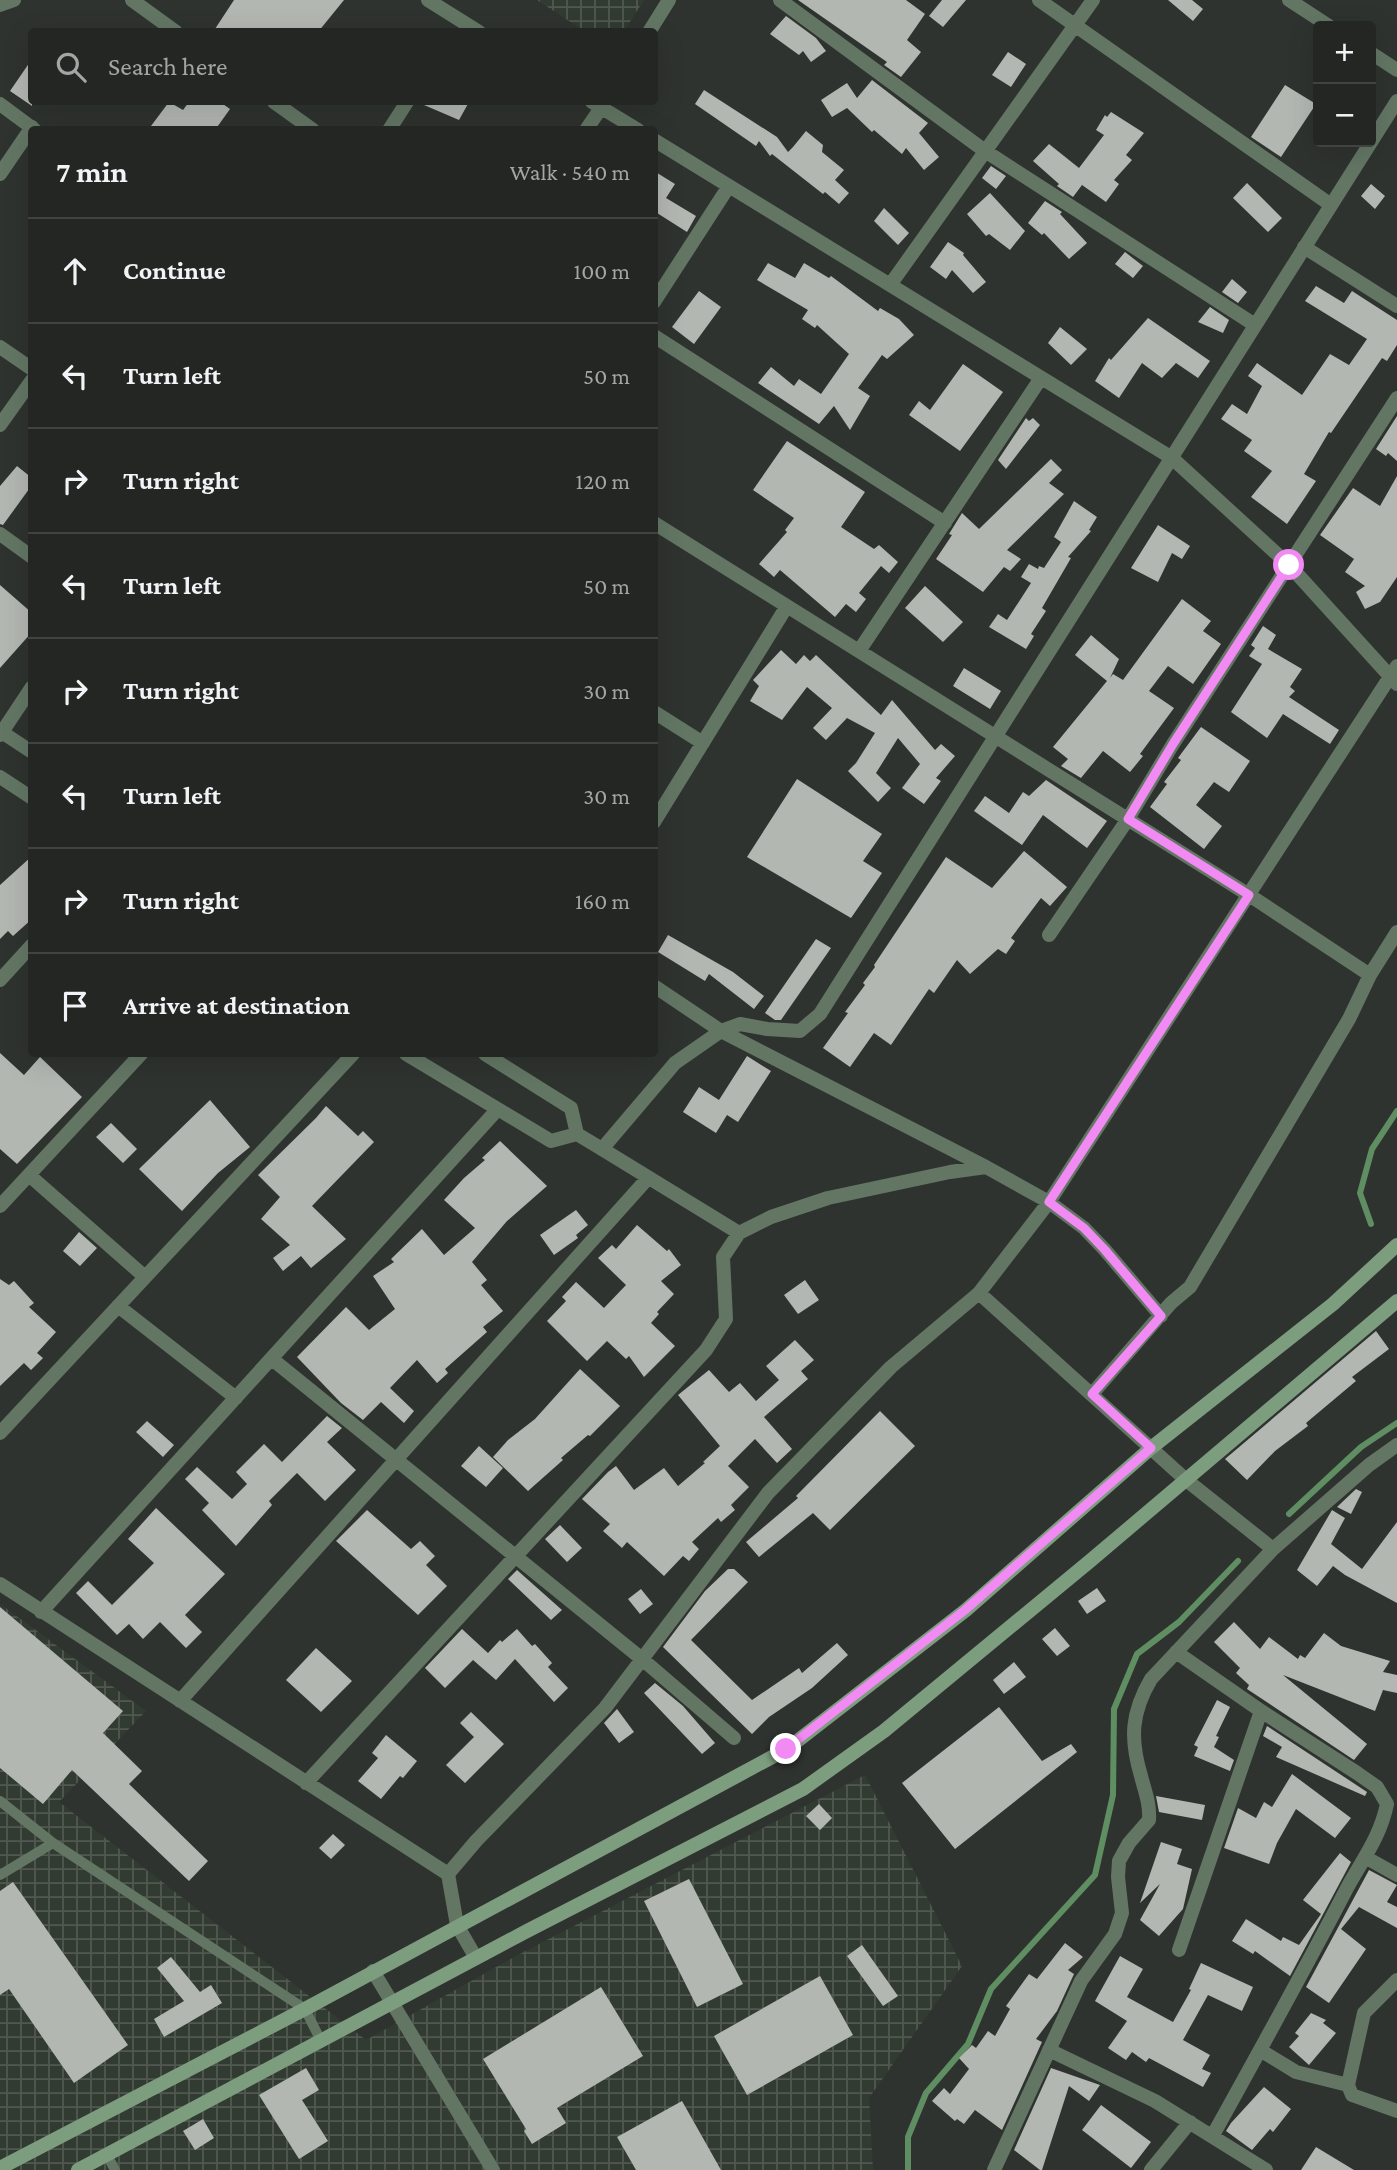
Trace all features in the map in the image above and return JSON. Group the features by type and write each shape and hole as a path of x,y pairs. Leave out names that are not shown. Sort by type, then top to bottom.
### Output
{"main road":[{"path":"0,2168 305,2009 786,1749 965,1610 1151,1448 1333,1304 1397,1245"},
{"path":"78,2170 476,1958 803,1789 884,1731 1397,1301"}],"street":[{"path":"0,5 14,0"},
{"path":"132,0 170,28"},
{"path":"428,0 456,26"},
{"path":"652,28 669,0"},
{"path":"780,0 985,151 1255,325"},
{"path":"1039,0 1331,205"},
{"path":"890,285 1093,0"},
{"path":"1289,0 1321,21"},
{"path":"1376,56 1397,70"},
{"path":"601,1149 675,1063 721,1031 740,1024 800,1031 820,1014 1397,102"},
{"path":"0,104 31,126"},
{"path":"278,105 307,126"},
{"path":"392,126 405,105"},
{"path":"588,126 599,105"},
{"path":"603,105 632,126"},
{"path":"0,174 28,136"},
{"path":"448,1874 476,1841 605,1708 768,1493 891,1367 979,1293 1049,1202 1395,676 1289,565 1172,458 658,142"},
{"path":"658,296 729,186"},
{"path":"1304,247 1397,306"},
{"path":"658,339 945,523"},
{"path":"0,347 28,366"},
{"path":"859,650 1041,378"},
{"path":"0,425 28,386"},
{"path":"1049,935 1128,819 1180,733 1397,398"},
{"path":"658,525 1249,895 1370,975"},
{"path":"0,534 28,554"},
{"path":"658,815 787,606"},
{"path":"28,693 1,732 28,749"},
{"path":"658,715 703,743"},
{"path":"0,777 28,795"},
{"path":"1092,1394 1171,1303 1190,1287 1349,1019 1370,975 1397,932"},
{"path":"0,979 28,949"},
{"path":"658,989 721,1031 1049,1202 1084,1228 1161,1316"},
{"path":"0,1206 138,1057"},
{"path":"0,1433 350,1057"},
{"path":"411,1057 551,1141 577,1134"},
{"path":"490,1057 571,1108 577,1134 739,1233"},
{"path":"41,1612 497,1110"},
{"path":"306,1783 706,1350 726,1319 723,1257 739,1233 771,1217 828,1198 950,1171 986,1167"},
{"path":"29,1175 145,1277"},
{"path":"180,1701 648,1178"},
{"path":"979,1293 1185,1479 1273,1549"},
{"path":"118,1306 236,1398"},
{"path":"272,1359 642,1659 734,1738"},
{"path":"994,2170 1081,1981 1115,1934 1122,1913 1119,1861 1129,1843 1149,1820 1148,1796 1136,1761 1133,1734 1138,1701 1151,1679 1273,1549 1369,1465 1397,1445"},
{"path":"0,1584 448,1874 457,1925 476,1958"},
{"path":"1176,1652 1377,1787 1387,1804 1382,1826 1213,2135"},
{"path":"1179,1950 1261,1711"},
{"path":"1365,1857 1397,1875"},
{"path":"373,1972 493,2170"},
{"path":"1397,1979 1364,2013 1348,2085 1352,2095 1397,2111"},
{"path":"1049,2050 1155,2101 1266,2170"},
{"path":"1260,2050 1296,2073 1348,2085"},
{"path":"1151,2170 1190,2122"}],"lane":[{"path":"0,1801 53,1843 305,2009 321,2040"},
{"path":"0,1875 53,1843"},
{"path":"107,2155 115,2170"}],"shaded area":[{"path":"537,0 644,0 626,28 580,28"},
{"path":"0,1604 146,1711 59,1802 366,2040 516,1956 865,1775 962,1966 869,2098 873,2170 0,2170"}],"building":[{"path":"234,0 344,0 321,28 216,28"},
{"path":"798,0 906,0 925,14 907,40 921,52 901,77 884,65 887,62"},
{"path":"942,0 966,0 943,27 929,16"},
{"path":"1168,0 1192,0 1203,9 1193,21"},
{"path":"786,16 816,38 826,51 811,62 803,51 799,55 770,34"},
{"path":"1008,52 1026,64 1011,87 992,75"},
{"path":"28,65 28,103 10,91"},
{"path":"872,80 928,123 919,133 939,157 924,170 906,148 902,154 874,130 872,132 847,108 832,117 821,100 847,83 857,98"},
{"path":"1285,85 1313,102 1313,109 1281,157 1251,137"},
{"path":"704,90 777,137 788,152 806,131 823,145 822,152 844,170 835,180 849,193 839,204 772,154 770,156 759,141 756,146 695,104"},
{"path":"167,105 174,105 183,110 187,105 224,105 230,109 218,126 151,126"},
{"path":"424,105 467,105 459,120"},
{"path":"1111,112 1144,133 1126,155 1132,160 1114,180 1119,184 1106,202 1082,185 1073,197 1057,186 1059,184 1033,161 1049,144 1079,168 1104,135 1096,130 1105,115 1107,117"},
{"path":"991,166 1006,176 996,189 982,178"},
{"path":"658,173 675,184 666,198 696,216 687,232 658,214"},
{"path":"1247,183 1282,218 1268,232 1233,198"},
{"path":"1371,184 1385,196 1375,209 1361,196"},
{"path":"990,193 1025,231 1010,250 989,234 986,236 967,214"},
{"path":"1045,201 1062,212 1060,214 1087,243 1069,259 1044,233 1042,235 1028,223"},
{"path":"884,208 909,233 898,245 874,221"},
{"path":"948,242 964,253 986,282 973,293 952,270 946,279 930,267"},
{"path":"1125,252 1143,266 1133,278 1115,264"},
{"path":"768,263 795,278 804,263 829,278 831,276 878,311 880,308 899,319 914,335 887,359 882,355 858,388 870,396 850,430 834,406 819,424 758,383 771,367 794,386 799,379 821,394 849,354 817,325 815,328 802,319 808,310 757,280"},
{"path":"1232,279 1247,292 1238,303 1222,292"},
{"path":"1316,286 1344,303 1352,291 1397,320 1397,345 1387,361 1382,358 1331,433 1329,432 1304,474 1316,481 1287,524 1251,497 1272,471 1244,451 1252,440 1221,419 1232,404 1247,414 1262,386 1248,376 1257,363 1302,395 1330,354 1349,365 1367,339 1305,301"},
{"path":"699,291 721,307 694,344 672,327"},
{"path":"1210,307 1229,320 1223,333 1198,322"},
{"path":"1148,318 1210,361 1198,378 1176,363 1162,378 1142,363 1119,398 1095,381 1109,358 1111,360"},
{"path":"1060,327 1087,349 1071,365 1048,343"},
{"path":"963,364 1003,392 960,451 909,415 919,401 930,410"},
{"path":"1397,416 1397,461 1388,453 1386,456 1376,449"},
{"path":"1026,418 1029,421 1033,418 1040,425 1006,469 998,460"},
{"path":"787,441 865,492 841,527 874,549 879,545 898,562 889,573 881,566 859,593 866,599 856,612 846,604 835,617 780,570 774,577 759,564 787,532 785,530 794,518 753,490"},
{"path":"1051,459 1062,470 1049,483 1064,494 1007,550 1021,559 1010,571 1004,567 983,592 936,559 952,535 949,534 962,513 979,529"},
{"path":"17,466 28,475 28,491 3,525 0,524 0,486"},
{"path":"1397,476 1397,577 1380,602 1365,609 1356,592 1365,586 1345,572 1354,559 1320,535 1353,488 1380,506"},
{"path":"1074,501 1097,517 1089,530 1091,531 1068,557 1071,558 1042,608 1046,611 1031,634 1034,636 1026,649 989,627 998,614 1007,620 1031,583 1021,577 1029,564 1038,569 1039,566 1044,568 1061,542 1054,537"},
{"path":"1158,525 1190,546 1182,559 1172,553 1158,582 1131,568"},
{"path":"0,585 28,610 28,636 0,668"},
{"path":"925,586 963,622 943,642 905,608"},
{"path":"1182,599 1211,621 1203,631 1221,644 1193,684 1168,666 1149,691 1174,708 1140,754 1143,756 1130,772 1103,751 1081,778 1061,766 1068,759 1053,747 1107,681 1075,655 1091,635 1119,659 1110,678 1113,674 1123,680"},
{"path":"1263,626 1276,635 1268,649 1302,669 1290,687 1295,691 1289,697 1339,730 1330,744 1283,714 1267,738 1231,712 1262,664 1249,656 1255,648 1251,645"},
{"path":"781,650 796,664 804,655 810,661 816,655 881,715 892,700 935,750 941,744 955,756 936,778 941,781 924,804 902,788 920,764 898,738 876,773 891,788 878,802 848,771 875,733 847,718 826,740 813,728 832,708 807,687 782,720 750,701 759,686 753,680"},
{"path":"964,668 1001,691 990,709 953,686"},
{"path":"1201,727 1250,761 1229,792 1214,782 1196,805 1222,826 1204,849 1150,807 1181,760 1178,758"},
{"path":"797,779 882,834 863,861 882,873 851,918 747,857"},
{"path":"1046,780 1107,821 1087,848 1043,815 1022,845 974,811 985,796 1009,813 1023,792 1029,796"},
{"path":"1024,851 1067,887 1050,906 1041,898 1011,938 1015,941 1006,954 998,949 970,974 957,960 934,993 929,989 891,1045 874,1033 850,1067 823,1048 946,857 992,888"},
{"path":"28,860 28,923 13,936 8,931 0,939 0,885"},
{"path":"668,935 733,972 764,996 754,1009 709,974 705,981 658,952"},
{"path":"816,939 831,948 781,1020 775,1020 765,1013"},
{"path":"0,1053 24,1075 40,1057 82,1097 17,1164 0,1149"},
{"path":"747,1056 771,1071 738,1122 727,1115 716,1133 683,1112 699,1087 719,1100"},
{"path":"210,1100 250,1147 218,1173 182,1211 139,1169"},
{"path":"326,1106 358,1136 363,1131 374,1142 312,1206 346,1239 311,1268 301,1256 283,1271 273,1258 290,1245 261,1219 280,1197 258,1175"},
{"path":"111,1123 137,1149 123,1163 96,1137"},
{"path":"500,1141 547,1186 507,1221 472,1262 487,1280 481,1285 503,1311 483,1327 487,1332 445,1369 448,1373 437,1383 417,1360 390,1388 414,1411 404,1423 381,1402 363,1420 341,1403 297,1357 346,1307 369,1330 395,1309 373,1276 394,1262 391,1259 422,1229 444,1255 475,1228 444,1200 485,1160 482,1158"},
{"path":"576,1210 588,1225 576,1235 578,1238 554,1255 540,1235"},
{"path":"637,1225 667,1251 669,1249 681,1265 661,1281 674,1294 657,1312 659,1314 651,1323 675,1346 644,1377 629,1356 626,1359 607,1341 587,1361 547,1321 566,1301 562,1297 576,1282 604,1308 626,1285 598,1258 612,1245 616,1249"},
{"path":"79,1232 97,1248 80,1266 63,1251"},
{"path":"0,1279 9,1285 14,1281 34,1303 29,1307 56,1332 37,1353 43,1358 31,1370 24,1363 0,1386"},
{"path":"805,1280 819,1300 798,1314 784,1295"},
{"path":"1376,1331 1389,1349 1352,1377 1356,1381 1306,1423 1308,1426 1275,1451 1247,1480 1225,1459"},
{"path":"795,1340 814,1360 801,1371 808,1379 764,1417 792,1449 777,1463 755,1439 728,1466 749,1487 731,1505 735,1510 721,1522 718,1518 692,1542 699,1549 689,1561 683,1556 664,1576 627,1542 622,1548 603,1531 610,1524 582,1499 616,1466 634,1490 664,1468 678,1486 720,1446 678,1395 709,1370 729,1392 740,1383 756,1401 779,1380 766,1366"},
{"path":"580,1369 620,1406 528,1491 493,1457 508,1440 535,1419"},
{"path":"880,1411 915,1446 830,1530 813,1513 759,1557 746,1542 798,1498 796,1496"},
{"path":"327,1416 342,1428 327,1442 356,1470 325,1501 297,1473 269,1501 272,1505 236,1546 202,1510 209,1503 185,1479 197,1467 232,1499 247,1484 236,1472 264,1444 282,1462"},
{"path":"147,1421 174,1445 163,1457 136,1432"},
{"path":"479,1446 503,1468 486,1487 461,1466"},
{"path":"1356,1489 1362,1492 1351,1514 1337,1507"},
{"path":"156,1508 225,1574 185,1615 202,1632 186,1648 160,1622 143,1639 129,1624 117,1635 76,1593 88,1581 112,1605 154,1563 128,1539"},
{"path":"367,1510 411,1549 420,1541 435,1556 426,1565 447,1586 418,1615 336,1541"},
{"path":"1332,1510 1345,1518 1331,1544 1362,1569 1397,1522 1397,1603 1333,1566 1317,1586 1297,1570"},
{"path":"560,1525 582,1548 567,1562 545,1539"},
{"path":"728,1569 734,1569 748,1582 691,1640 752,1700 799,1668 802,1673 837,1643 848,1655 812,1688 769,1717 752,1734 663,1647 705,1591"},
{"path":"517,1570 562,1610 551,1620 508,1579"},
{"path":"1097,1588 1106,1601 1087,1614 1078,1601"},
{"path":"641,1589 653,1604 640,1614 628,1599"},
{"path":"0,1607 123,1711 103,1733 142,1771 129,1784 208,1861 189,1881 72,1770 43,1804 0,1768"},
{"path":"1234,1622 1260,1649 1269,1637 1298,1659 1300,1655 1305,1658 1324,1633 1341,1646 1390,1661 1383,1672 1397,1675 1397,1693 1383,1690 1375,1711 1283,1675 1367,1744 1354,1760 1247,1689 1249,1685 1236,1673 1240,1668 1214,1642"},
{"path":"1055,1628 1070,1646 1057,1656 1042,1639"},
{"path":"462,1629 488,1653 500,1640 502,1642 517,1629 552,1663 548,1667 568,1688 554,1702 515,1659 496,1680 473,1660 445,1688 425,1668"},
{"path":"316,1648 352,1681 321,1712 286,1680"},
{"path":"1014,1662 1026,1677 1004,1694 993,1680"},
{"path":"655,1683 683,1706 715,1743 702,1754 644,1693"},
{"path":"1217,1700 1230,1707 1216,1736 1219,1737 1214,1747 1234,1760 1230,1771 1194,1756 1198,1747 1194,1745"},
{"path":"999,1707 1042,1761 1071,1744 1077,1752 955,1849 902,1783"},
{"path":"617,1709 634,1732 619,1743 604,1723"},
{"path":"471,1712 504,1744 465,1783 446,1765 474,1737 460,1723"},
{"path":"1267,1726 1367,1792 1365,1796 1276,1757 1282,1747 1263,1736"},
{"path":"386,1735 417,1761 381,1799 358,1781 378,1758 372,1753"},
{"path":"1292,1774 1351,1818 1335,1838 1296,1809 1269,1864 1224,1848 1238,1808 1256,1818 1264,1802 1272,1807"},
{"path":"1156,1796 1205,1805 1202,1820 1159,1812"},
{"path":"819,1804 832,1818 820,1830 806,1816"},
{"path":"333,1834 345,1845 331,1859 319,1848"},
{"path":"1161,1842 1182,1849 1177,1864 1192,1869 1183,1909 1159,1936 1140,1920 1160,1884 1140,1903"},
{"path":"1340,1853 1351,1862 1290,1976 1255,1951 1253,1954 1232,1941 1246,1919 1281,1941 1283,1937 1299,1945 1321,1914 1303,1900"},
{"path":"1369,1870 1397,1885 1387,1902 1397,1907 1397,1928 1359,1907 1341,1929 1366,1949 1329,2003 1306,1987"},
{"path":"689,1879 743,1984 697,2007 644,1901"},
{"path":"13,1882 128,2045 74,2083 9,1989 0,1995 0,1891"},
{"path":"1065,1943 1083,1957 1068,1970 1074,1974 1057,2011 1036,2039 1042,2042 1002,2130 975,2110 964,2124 957,2119 955,2121 932,2101 944,2088 950,2094 969,2069 959,2058 972,2045 976,2048 988,2031 995,2036 1010,2009 1006,2006 1029,1974 1037,1979"},
{"path":"862,1945 898,1996 883,2006 847,1956"},
{"path":"1120,1956 1143,1969 1127,1997 1173,2022 1191,1990 1189,1989 1201,1963 1253,1987 1242,2011 1208,1995 1183,2040 1210,2055 1202,2069 1211,2073 1203,2087 1149,2058 1146,2062 1132,2052 1126,2060 1108,2048 1127,2021 1095,2001"},
{"path":"171,1957 200,1992 211,1985 222,2003 164,2037 154,2019 184,2001 157,1968"},
{"path":"820,1976 853,2035 747,2095 714,2036"},
{"path":"601,1987 643,2056 557,2108 566,2123 532,2144 524,2131 526,2129 483,2059"},
{"path":"1311,2013 1326,2020 1323,2023 1336,2033 1309,2065 1289,2047 1299,2036 1295,2033"},
{"path":"306,2068 319,2090 302,2100 328,2141 299,2159 259,2095"},
{"path":"1051,2068 1100,2085 1089,2101 1069,2086 1040,2170 1014,2150"},
{"path":"1264,2087 1291,2109 1273,2132 1270,2129 1252,2150 1226,2131"},
{"path":"682,2101 721,2170 636,2170 617,2137"},
{"path":"1101,2105 1151,2142 1131,2168 1082,2130"},
{"path":"203,2119 214,2138 195,2150 183,2131"},
{"path":"1316,2147 1354,2170 1301,2170"}],"waterway":[{"path":"1371,1224 1360,1193 1372,1149 1397,1111"},
{"path":"1289,1514 1361,1447 1397,1423"},
{"path":"908,2170 908,2137 926,2093 968,2044 991,1989 1095,1875 1113,1795 1114,1709 1137,1654 1179,1622 1238,1561"}],"route":[{"path":"786,1749 965,1610 1151,1448 1092,1394 1161,1316 1084,1228 1049,1202 1249,895 1128,819 1173,744 1289,565"}]}
